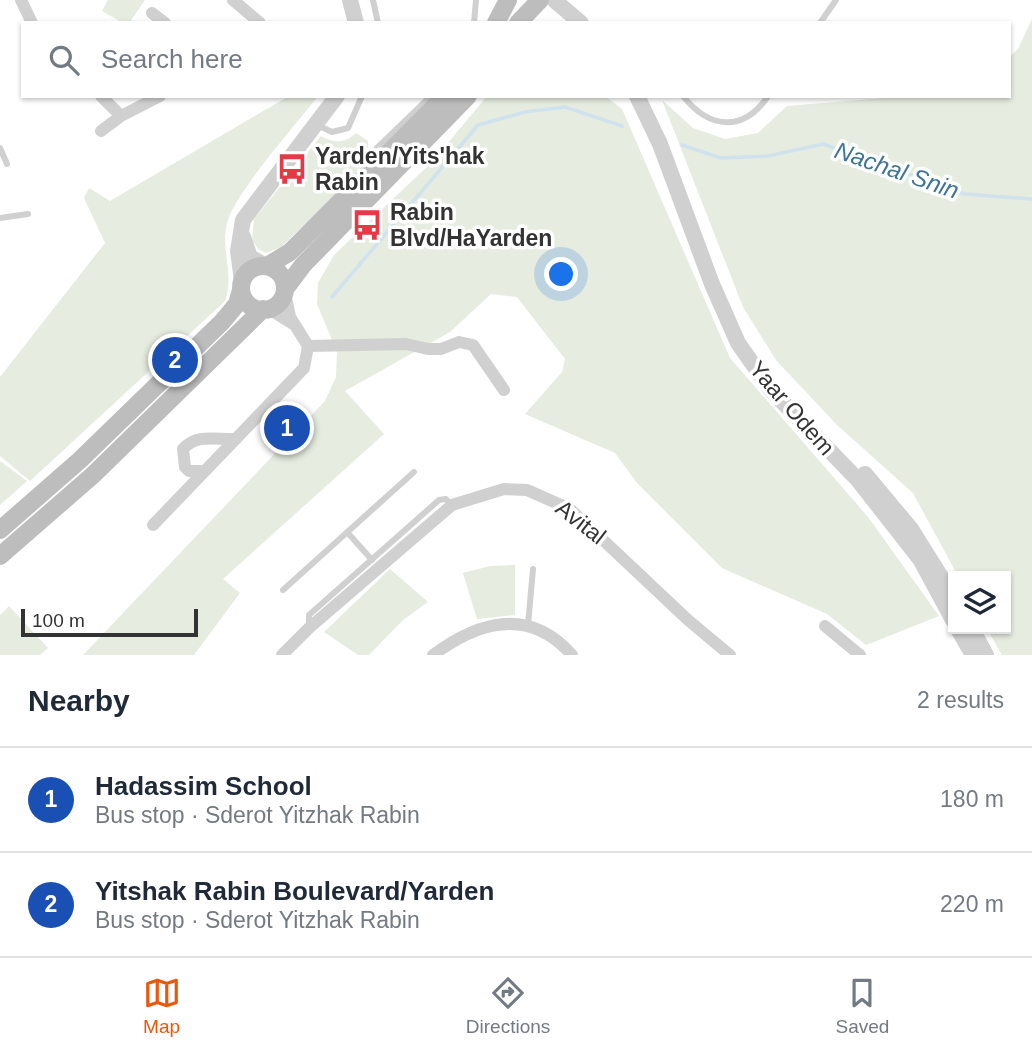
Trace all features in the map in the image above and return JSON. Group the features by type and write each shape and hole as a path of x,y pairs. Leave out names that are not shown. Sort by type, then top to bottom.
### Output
{"main road":[{"path":"497,21 508,0"},
{"path":"520,21 540,0"},
{"path":"0,530 80,460 212,331 237,304 241,285 251,269 290,252 378,167 443,98"},
{"path":"0,556 93,475 265,309 281,301 303,265 466,98"},
{"path":"265,265 278,271 285,291"},
{"path":"241,285 246,302 265,309"}],"street":[{"path":"21,0 31,21"},
{"path":"233,0 258,21"},
{"path":"350,0 355,21"},
{"path":"554,0 579,21"},
{"path":"572,0 588,21"},
{"path":"152,13 162,21"},
{"path":"103,98 121,116"},
{"path":"101,131 121,116 156,98"},
{"path":"241,285 238,251 243,220 336,98"},
{"name":"Yaar Odem","path":"637,98 660,144 712,284 738,343 771,390 858,480 920,559 948,611"},
{"name":"Yaar Odem","path":"646,98 743,338 776,383 894,507 930,556 948,587"},
{"path":"243,220 246,250 250,257 265,265"},
{"path":"153,525 304,368 308,346 296,327 285,291"},
{"path":"265,309 296,327"},
{"path":"308,346 406,344 428,349 466,342 472,345 504,390"},
{"path":"205,471 190,471 185,467 183,449 189,443 206,438 236,439"},
{"name":"Avital","path":"282,655 309,628 452,505 504,489 527,490 570,509 688,620 730,655"},
{"path":"433,655 465,635 486,627 528,625 546,630 572,655"},
{"path":"825,626 860,655"},
{"path":"961,634 973,655"},
{"path":"975,634 986,655"}],"lane":[{"path":"373,0 378,21"},
{"path":"474,21 476,0"},
{"path":"821,21 836,0"},
{"path":"316,124 332,132 348,128 361,98"},
{"path":"378,167 374,157 376,149 429,98"},
{"path":"685,98 693,109 705,116 731,122 754,116 767,98"},
{"path":"0,148 7,164"},
{"path":"0,218 28,214"},
{"path":"283,590 414,472"},
{"path":"309,628 309,615 439,500 446,499 452,505"},
{"path":"346,532 372,560"},
{"path":"528,625 533,569"}],"shaded area":[{"path":"108,0 145,0 130,21 120,21 102,11"},
{"path":"1032,19 1032,655 1002,655 990,634 1011,634 1011,571 955,571 913,493 837,425 776,360 743,307 662,100 693,128 725,139 758,133 787,106 884,98 1011,98 1011,55 1018,49"},
{"path":"286,98 316,98 254,176 227,223 225,243 229,282 225,301 30,481 0,456 0,377 105,243 84,198 89,188 110,201"},
{"path":"485,98 608,98 622,109 730,358 868,517 939,616 866,645 827,614 722,568 637,483 615,453 525,414 562,372 565,359 517,297 491,294 450,332 345,391 384,434 223,579 240,593 194,655 83,655 325,401 336,377 337,352 317,304 318,283 334,255 433,161"},
{"path":"356,133 368,141 367,165 281,247 266,253 258,249 252,240 254,219 321,136 339,141"},
{"path":"0,461 27,481 0,505"},
{"path":"515,565 515,615 477,619 463,573 490,566"},
{"path":"390,569 428,602 403,620 369,655 358,655 324,632"},
{"path":"9,606 48,648 40,655 0,655 0,615"}],"waterway":[{"name":"Nachal Snin","path":"332,297 478,125 525,112 565,107 622,126"},
{"name":"Nachal Snin","path":"682,145 721,158 768,156 823,144 964,194 1032,199"}],"place":[{"name":"Yarden/Yits'hak Rabin","path":"292,169"},
{"name":"Rabin Blvd/HaYarden","path":"367,225"},
{"name":"Yitshak Rabin Boulevard/Yarden","path":"175,360"},
{"name":"Hadassim School","path":"287,428"}]}
